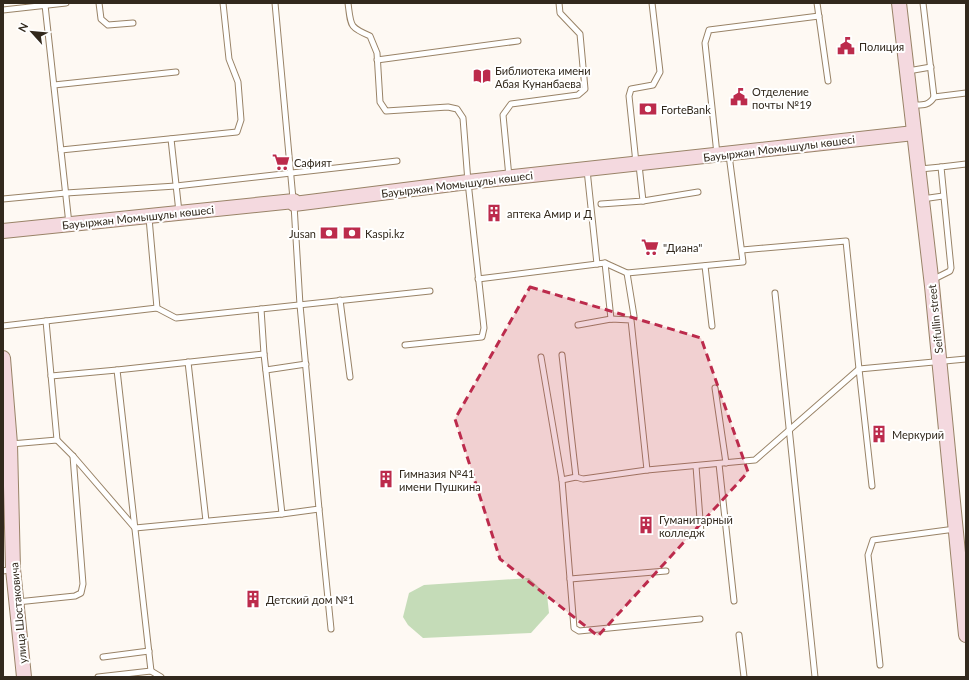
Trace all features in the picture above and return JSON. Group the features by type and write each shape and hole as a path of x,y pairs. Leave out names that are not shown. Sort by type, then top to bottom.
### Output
{"street":[{"name":"Seifullin street","path":"899,3 932,280 956,529 960,546 966,635"},
{"name":"Бауыржан Момышұлы көшесі","path":"3,231 149,217 179,212 294,202 914,133"},
{"name":"улица Шостаковича","path":"3,358 5,416 10,444 8,570 16,602 24,677"}],"lane":[{"path":"3,10 66,3"},
{"path":"99,3 101,19 108,26 133,23"},
{"path":"61,150 237,132 241,120 238,82 229,59 223,3"},
{"path":"275,3 294,202 300,305 331,629"},
{"path":"348,3 350,23 355,29 370,36 376,53 380,102 386,111 448,107 457,109 462,118 484,328 482,337 405,345"},
{"path":"509,178 503,115 511,104 578,95 585,89 580,34 560,13 559,3"},
{"path":"643,201 629,96 631,89 653,85 660,72 652,3"},
{"path":"817,3 828,81"},
{"path":"912,105 927,104 931,102 934,97 923,3"},
{"path":"45,5 70,225"},
{"path":"478,279 605,263 627,273 743,262 742,250 723,154 705,43 709,30 818,16"},
{"path":"377,60 518,41"},
{"path":"908,71 930,67"},
{"path":"54,85 176,72"},
{"path":"934,97 966,92"},
{"path":"171,139 179,212"},
{"path":"3,199 66,193 176,186 291,174 396,160"},
{"path":"918,170 966,164"},
{"path":"932,280 950,271 952,268 941,167"},
{"path":"587,169 597,264"},
{"path":"601,204 643,201 698,192"},
{"path":"922,199 943,196"},
{"path":"149,217 157,308"},
{"path":"742,250 846,241 858,369 872,486"},
{"path":"605,263 612,319"},
{"path":"705,266 712,326"},
{"path":"627,273 634,316"},
{"path":"3,326 157,308 176,318 430,290"},
{"path":"775,293 815,677"},
{"path":"340,300 350,378"},
{"path":"261,309 264,354 282,514"},
{"path":"578,325 612,319 631,320 647,470"},
{"path":"46,321 57,440 73,456 135,528"},
{"path":"51,376 264,354"},
{"path":"562,355 576,477"},
{"path":"541,356 562,480 574,628 579,631 700,620"},
{"path":"562,480 576,477 583,479 647,470 755,460 858,369 940,363 966,359"},
{"path":"188,362 206,521"},
{"path":"266,370 306,364"},
{"path":"117,370 151,671"},
{"path":"716,388 726,463"},
{"path":"10,444 57,440"},
{"path":"16,602 75,596 81,593 83,584 73,456"},
{"path":"719,464 734,601"},
{"path":"696,466 701,533"},
{"path":"135,528 319,509"},
{"path":"880,665 868,554 873,540 956,529"},
{"path":"570,579 666,571"},
{"path":"739,635 744,677"},
{"path":"103,657 149,651"},
{"path":"98,677 120,676 151,671 160,677"}],"highlighted area":[{"path":"530,287 701,338 748,472 598,636 500,559 455,419"}],"green space":[{"path":"529,578 547,595 549,613 531,633 423,638 408,625 403,617 409,593 424,585"}],"place":[{"name":"Полиция","path":"846,46"},
{"name":"Библиотека имени Абая Кунанбаева","path":"482,76"},
{"name":"Отделение почты №19","path":"739,97"},
{"name":"ForteBank","path":"648,109"},
{"name":"Сафият","path":"281,162"},
{"name":"аптека Амир и Д","path":"494,213"},
{"name":"Jusan","path":"329,233"},
{"name":"Kaspi.kz","path":"352,233"},
{"name":"\"Диана\"","path":"650,247"},
{"name":"Меркурий","path":"879,434"},
{"name":"Гимназия №41 имени Пушкина","path":"386,479"},
{"name":"Гуманитарный колледж","path":"646,525"},
{"name":"Детский дом №1","path":"253,599"}]}
